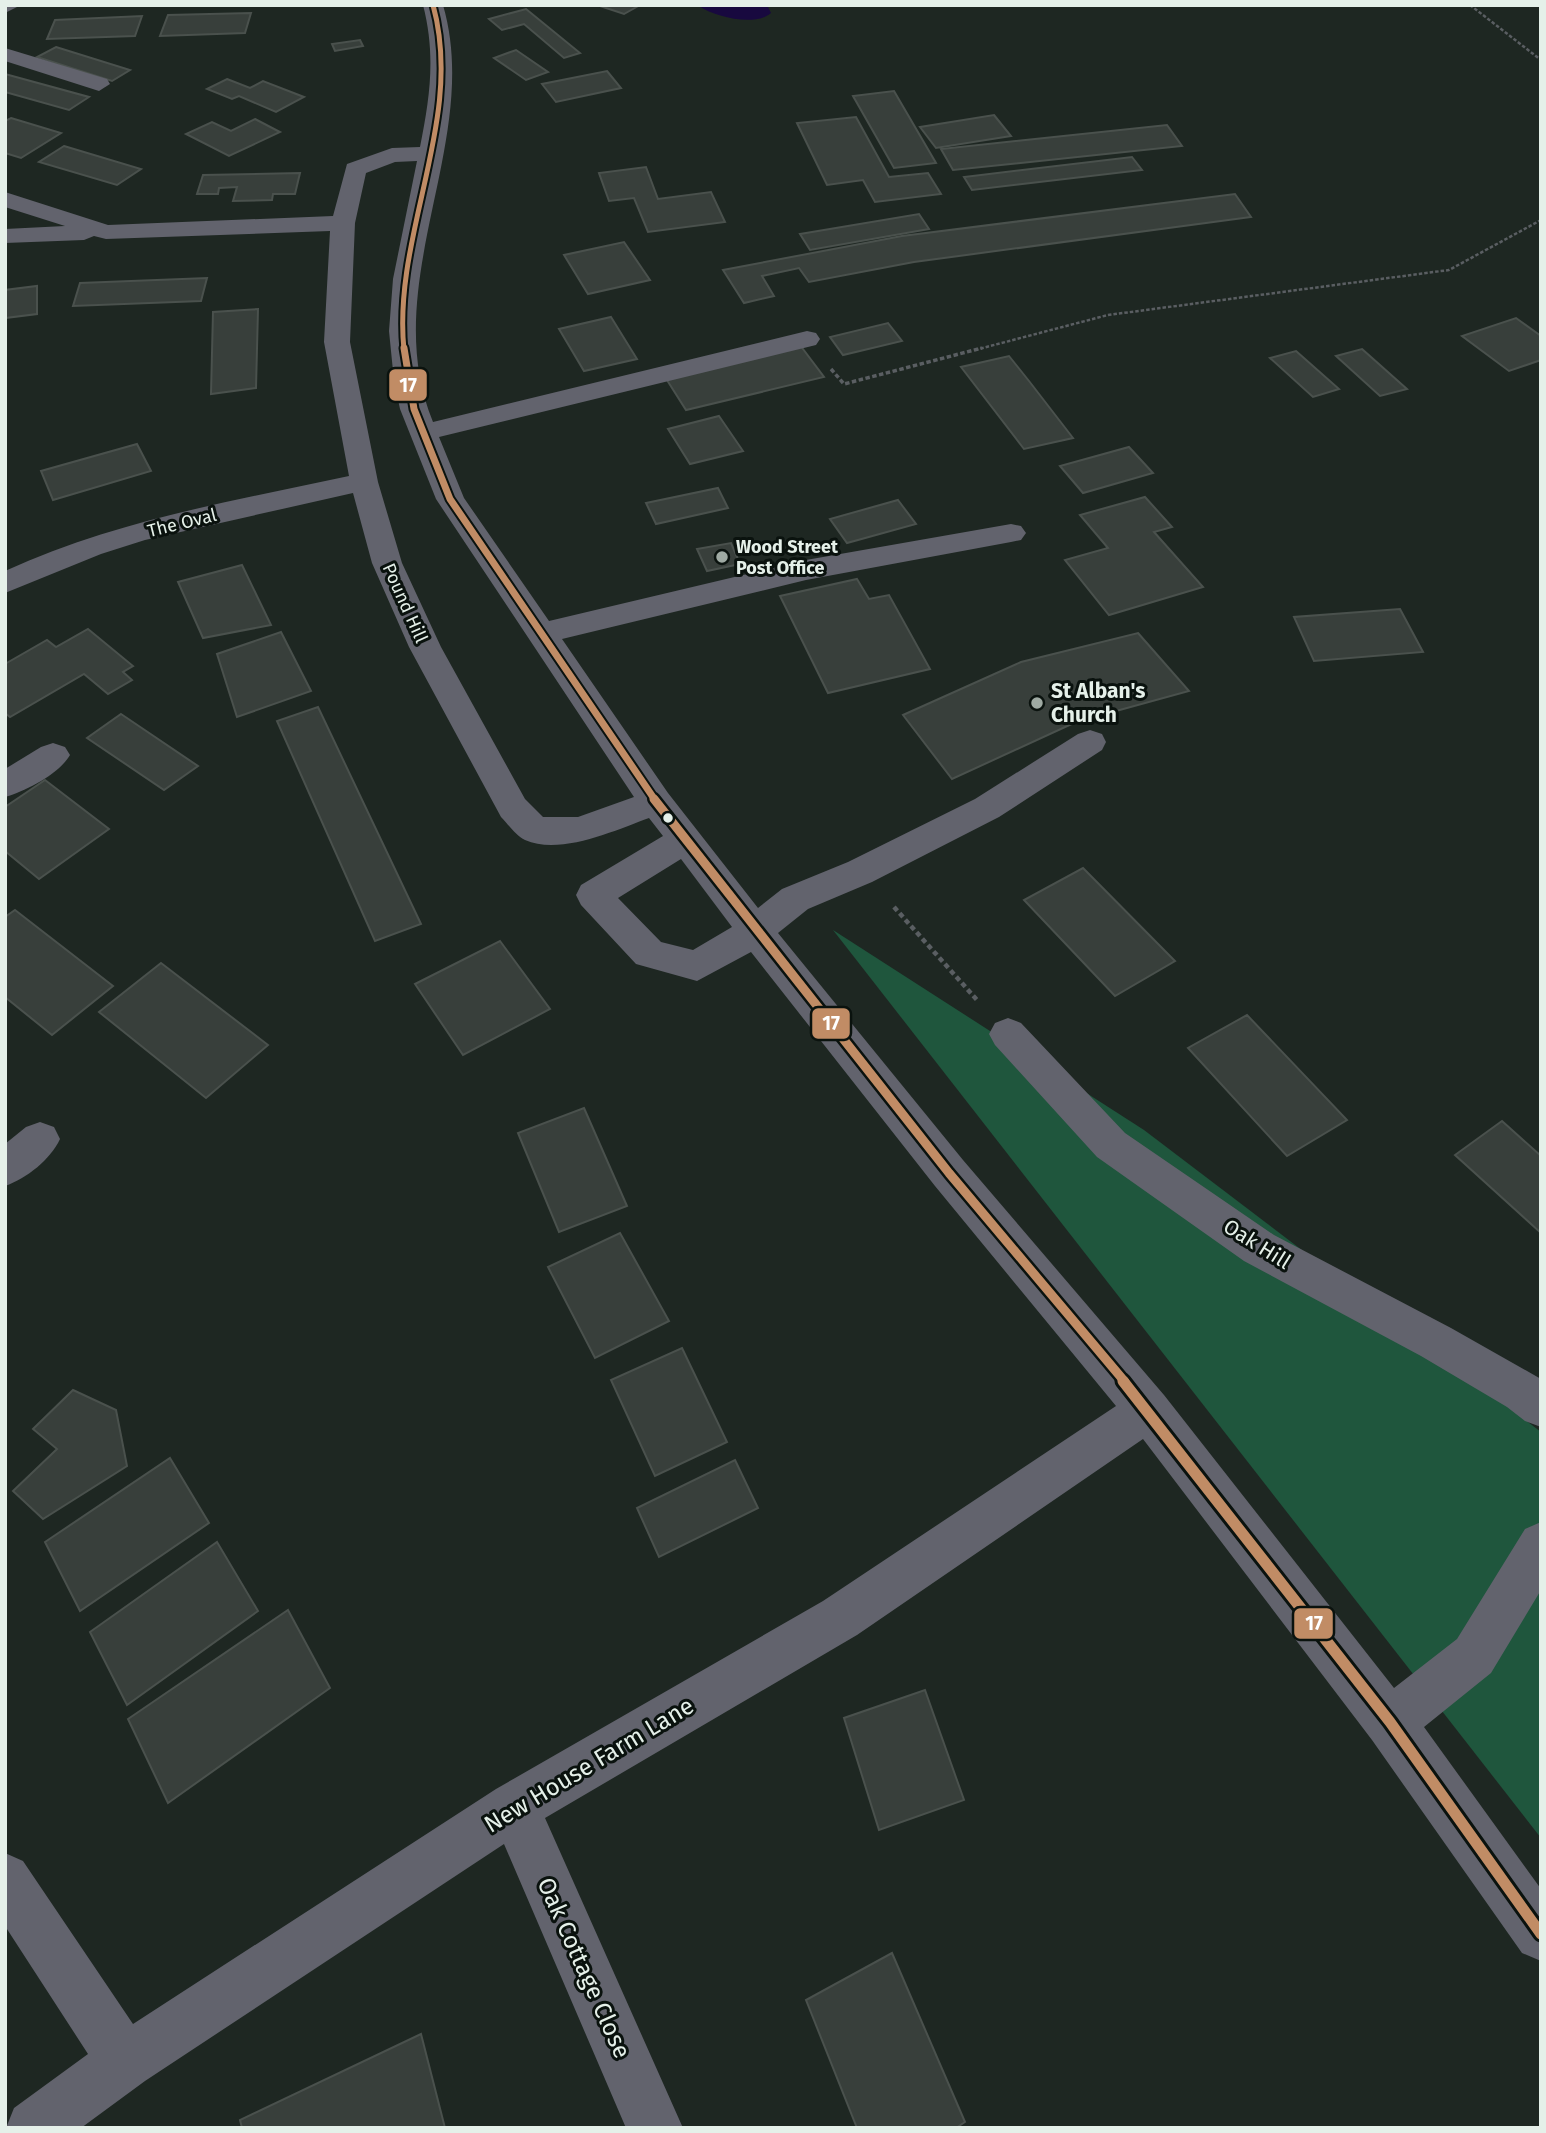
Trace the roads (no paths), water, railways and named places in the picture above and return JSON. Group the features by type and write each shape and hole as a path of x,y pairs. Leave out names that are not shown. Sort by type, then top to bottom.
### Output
{"street":[{"path":"5,7 11,5"},
{"path":"433,5 439,18 443,57 440,103 407,279 402,331 407,381 423,433 450,499 656,802 755,931 949,1173 1148,1410 1390,1722 1541,1934"},
{"path":"5,54 99,84"},
{"name":"Pound Hill","path":"430,154 392,155 355,169 342,223 337,342 363,481 387,563 425,647 513,808 535,830 580,830 656,802"},
{"path":"5,199 106,232"},
{"path":"5,236 342,223"},
{"path":"423,433 807,339"},
{"name":"The Oval","path":"5,583 30,571 152,529 363,481"},
{"path":"541,634 806,570 1011,533"},
{"path":"685,840 594,895 649,954 696,966 755,931 795,898 860,872 987,808 1090,742"},
{"path":"5,785 52,755"},
{"name":"Oak Hill","path":"1008,1034 1111,1145 1259,1248 1436,1342 1523,1392 1541,1406"},
{"path":"5,1168 40,1139"},
{"name":"New House Farm Lane","path":"34,2128 125,2061 514,1807 840,1618 1148,1410"},
{"path":"1390,1722 1474,1656 1541,1545"},
{"name":"Oak Cottage Close","path":"514,1807 655,2128"},
{"path":"5,1879 125,2061"}],"place":[{"name":"Wood Street Post Office","path":"722,557"},
{"name":"St Alban's Church","path":"1037,703"}]}
